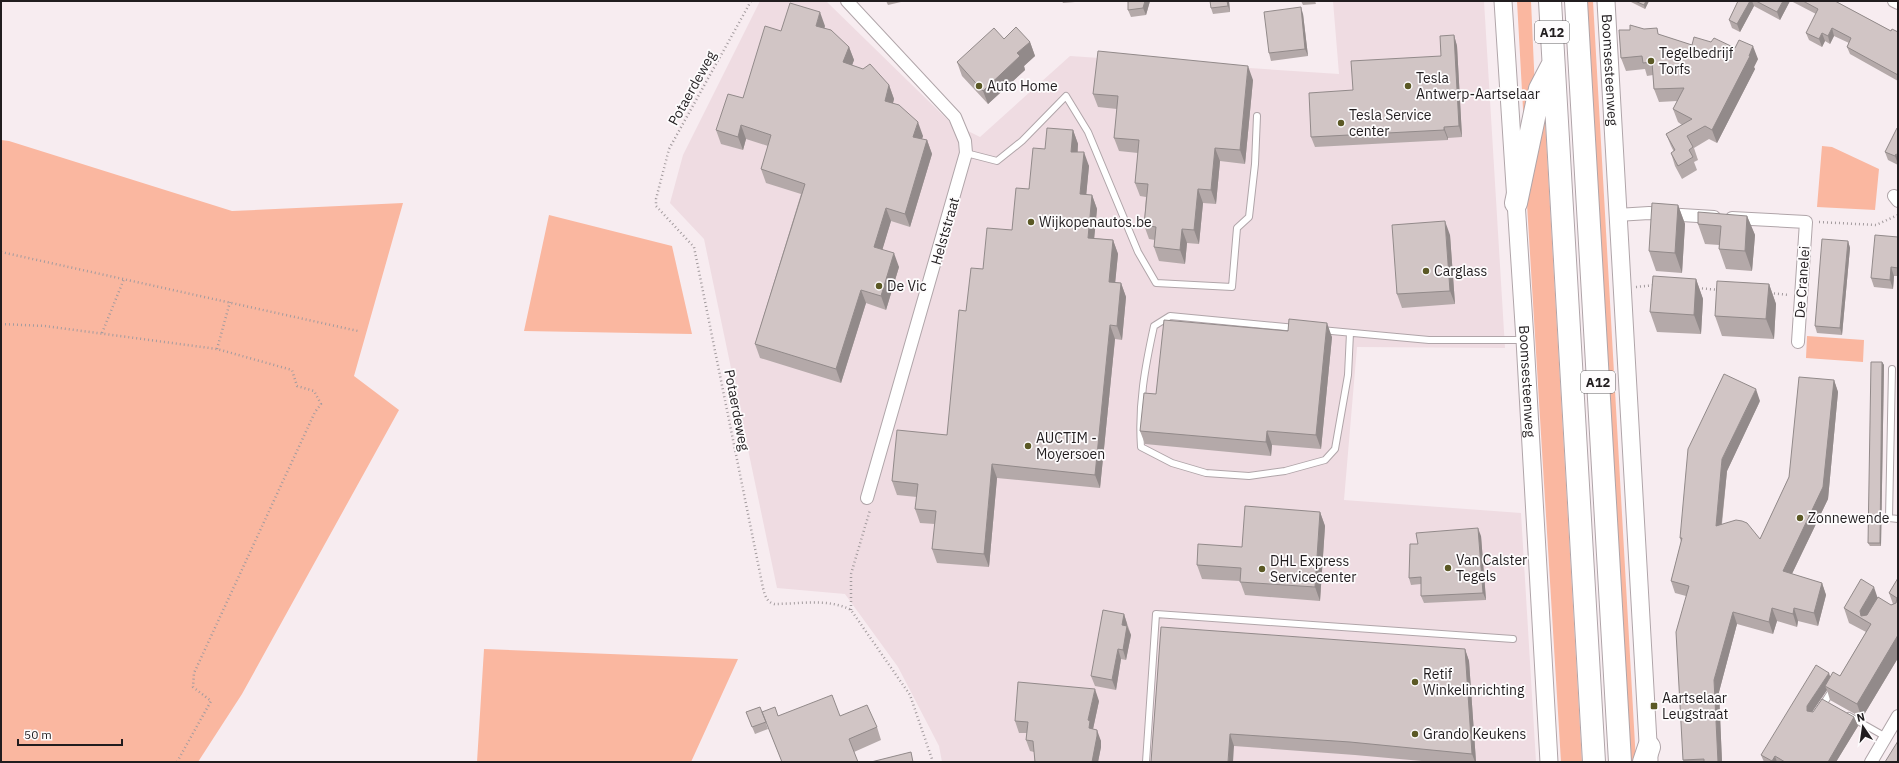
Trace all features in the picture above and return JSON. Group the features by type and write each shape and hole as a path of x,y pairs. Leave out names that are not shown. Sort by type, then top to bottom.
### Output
{"highway":[{"name":"A12","path":"1550,1 1594,762"},
{"name":"A12","path":"1576,1 1620,762"},
{"path":"1516,203 1540,89 1554,63"}],"main road":[{"name":"Boomsesteenweg","path":"1503,1 1525,340 1549,762"},
{"name":"Boomsesteenweg","path":"1606,1 1647,757"}],"street":[{"name":"Helststraat","path":"847,1 955,117 965,142 966,153 867,498"},
{"path":"1894,1 1898,3"},
{"path":"1617,215 1649,213 1806,222"},
{"name":"De Cranelei","path":"1798,342 1806,222"},
{"path":"1871,762 1898,716"}],"lane":[{"path":"966,153 997,161 1022,141 1066,96 1088,132 1138,252 1156,283 1232,287 1237,228 1249,217 1255,164 1257,116"},
{"path":"1303,329 1170,316 1154,326 1146,365 1139,419 1141,447 1172,464 1206,473 1249,476 1285,471 1325,460 1335,449 1348,375 1350,333"},
{"path":"1311,329 1430,340 1525,340"},
{"path":"1892,369 1889,518 1898,518"},
{"path":"1146,762 1156,614 1513,639"},
{"path":"1818,712 1834,686"},
{"path":"1825,702 1832,706"},
{"path":"1845,714 1886,737"}],"path":[{"name":"Potaerdeweg","path":"751,1 669,149 656,199 656,206 694,247 766,598 770,603 774,604 830,603 842,605 851,610"},
{"path":"1806,222 1876,225 1898,215"},
{"path":"1,252 358,331"},
{"path":"102,333 124,279"},
{"path":"1622,289 1660,285"},
{"path":"1691,288 1723,290"},
{"path":"1762,293 1801,296"},
{"path":"216,349 230,302"},
{"path":"1,324 45,326 216,349 292,370 298,386 314,391 321,404 315,412 194,673 193,687 211,701 177,762"},
{"path":"867,498 871,508 851,574 851,610 910,695 933,762"}],"shaded area":[{"path":"760,1 826,1 950,122 980,137 1070,56 1339,74 1333,1 1484,1 1505,348 1357,347 1344,500 1521,513 1536,762 942,762 939,746 898,667 845,594 777,588 704,239 670,203 683,155"},
{"path":"1517,1 1531,1 1535,90 1524,127"},
{"path":"1586,1 1593,1 1636,762 1631,762"},
{"path":"1545,120 1582,762 1561,762 1526,188"},
{"path":"1,140 9,141 232,211 403,203 354,376 399,410 242,694 198,762 1,762"},
{"path":"1822,146 1832,147 1879,169 1875,210 1817,207"},
{"path":"549,215 672,246 692,334 524,331"},
{"path":"1807,336 1864,340 1863,362 1806,358"},
{"path":"484,649 738,659 691,762 477,762"}],"building":[{"path":"1128,1 1145,1 1143,8 1128,10"},
{"path":"1210,1 1227,1 1228,6 1211,8"},
{"path":"1635,1 1646,1 1644,5"},
{"path":"1738,1 1750,1 1737,24 1729,20"},
{"path":"1756,1 1783,1 1777,12"},
{"path":"1803,1 1835,1 1891,31 1892,29 1898,32 1898,75 1847,47 1851,38 1832,28 1828,36 1822,33 1819,39 1806,33 1818,9"},
{"path":"790,3 820,12 816,26 831,30 849,47 843,62 863,69 870,64 889,85 885,101 899,105 918,122 913,137 927,140 905,214 886,208 874,247 894,253 881,296 861,290 836,369 755,344 805,184 761,169 771,135 741,125 738,137 716,130 728,94 743,98 765,26 781,31"},
{"path":"1301,7 1305,49 1269,53 1264,12"},
{"path":"1630,25 1644,29 1657,28 1658,34 1692,45 1694,37 1711,42 1714,38 1735,48 1739,40 1753,46 1750,56 1712,130 1705,126 1687,136 1693,147 1689,150 1693,157 1678,166 1671,153 1675,150 1666,134 1692,119 1673,109 1684,88 1654,89 1652,62 1643,63 1642,56 1621,58 1619,30 1630,30"},
{"path":"1016,27 1030,42 1017,53 1020,56 983,91 957,62 994,28 1004,39"},
{"name":"Tesla Antwerp-Aartselaar","path":"1454,35 1459,126 1444,127 1444,130 1311,137 1309,93 1353,90 1351,61 1441,56 1440,36"},
{"path":"1098,51 1248,66 1240,150 1215,148 1211,190 1198,189 1194,230 1182,229 1180,250 1154,247 1156,227 1144,225 1148,184 1135,183 1139,140 1114,138 1118,96 1093,94"},
{"path":"1047,128 1073,130 1071,152 1084,152 1080,194 1092,195 1088,238 1113,240 1109,282 1121,283 1117,326 1110,325 1095,475 992,464 984,554 932,549 936,511 915,509 918,484 892,481 897,430 947,435 959,310 966,311 971,268 983,269 987,228 1012,230 1016,188 1029,189 1033,148 1045,149"},
{"path":"1897,128 1898,155 1896,154 1895,156 1885,152"},
{"path":"1652,203 1678,205 1675,253 1649,251"},
{"path":"1698,212 1747,216 1745,251 1719,249 1721,226 1698,224"},
{"name":"Carglass","path":"1445,221 1450,291 1397,294 1392,225"},
{"path":"1875,235 1898,237 1898,268 1891,267 1890,280 1871,278"},
{"path":"1822,239 1848,241 1840,328 1815,326"},
{"path":"1653,276 1696,279 1694,315 1650,312"},
{"path":"1717,281 1769,284 1766,319 1715,316"},
{"path":"1289,319 1327,323 1316,435 1267,431 1266,442 1140,431 1144,393 1156,394 1164,320 1288,331"},
{"path":"1871,362 1882,362 1880,543 1868,543"},
{"name":"Zonnewende","path":"1724,374 1756,389 1722,459 1716,526 1736,520 1742,521 1747,523 1760,539 1789,477 1799,377 1834,380 1823,487 1783,571 1822,583 1814,613 1794,608 1793,614 1772,608 1769,622 1733,612 1714,680 1718,762 1704,762 1704,759 1683,760 1676,632 1689,586 1671,581 1682,538 1680,538 1688,449"},
{"name":"DHL Express Servicecenter","path":"1245,506 1320,512 1315,587 1240,582 1241,568 1197,565 1198,544 1242,547"},
{"name":"Van Calster Tegels","path":"1478,528 1483,593 1421,596 1421,577 1409,578 1410,544 1418,544 1416,533"},
{"path":"1898,578 1898,635 1857,704 1825,686 1833,672 1840,676 1871,624 1844,608 1861,579 1874,587 1860,611 1861,616 1867,615 1878,597 1891,605 1896,603 1897,598 1889,593"},
{"path":"1103,610 1124,614 1122,625 1127,626 1123,650 1118,649 1112,680 1091,676"},
{"path":"1161,627 1465,649 1472,754 1350,742 1230,734 1228,762 1151,762"},
{"path":"1816,665 1829,673 1807,706 1807,711 1813,712 1822,699 1854,717 1828,762 1785,762 1775,756 1772,761 1761,755"},
{"path":"1018,682 1095,689 1088,720 1090,721 1089,728 1097,730 1092,762 1035,762 1033,741 1026,740 1028,722 1015,721"},
{"path":"832,695 840,716 867,705 877,727 849,739 858,762 782,762 762,712 775,707 778,716"},
{"path":"760,707 766,722 752,727 746,712"},
{"path":"1898,741 1898,762 1885,762"},
{"path":"911,752 913,762 871,762"}],"place":[{"name":"Tegelbedrijf Torfs","path":"1651,61"},
{"name":"Auto Home","path":"979,86"},
{"name":"Tesla Antwerp-Aartselaar","path":"1408,86"},
{"name":"Tesla Service center","path":"1341,123"},
{"name":"Wijkopenautos.be","path":"1031,222"},
{"name":"Carglass","path":"1426,271"},
{"name":"De Vic","path":"879,286"},
{"name":"AUCTIM - Moyersoen","path":"1028,446"},
{"name":"Zonnewende","path":"1800,518"},
{"name":"Van Calster Tegels","path":"1448,568"},
{"name":"DHL Express Servicecenter","path":"1262,569"},
{"name":"Retif Winkelinrichting","path":"1415,682"},
{"name":"Aartselaar Leugstraat","path":"1654,706"},
{"name":"Grando Keukens","path":"1415,734"}]}
